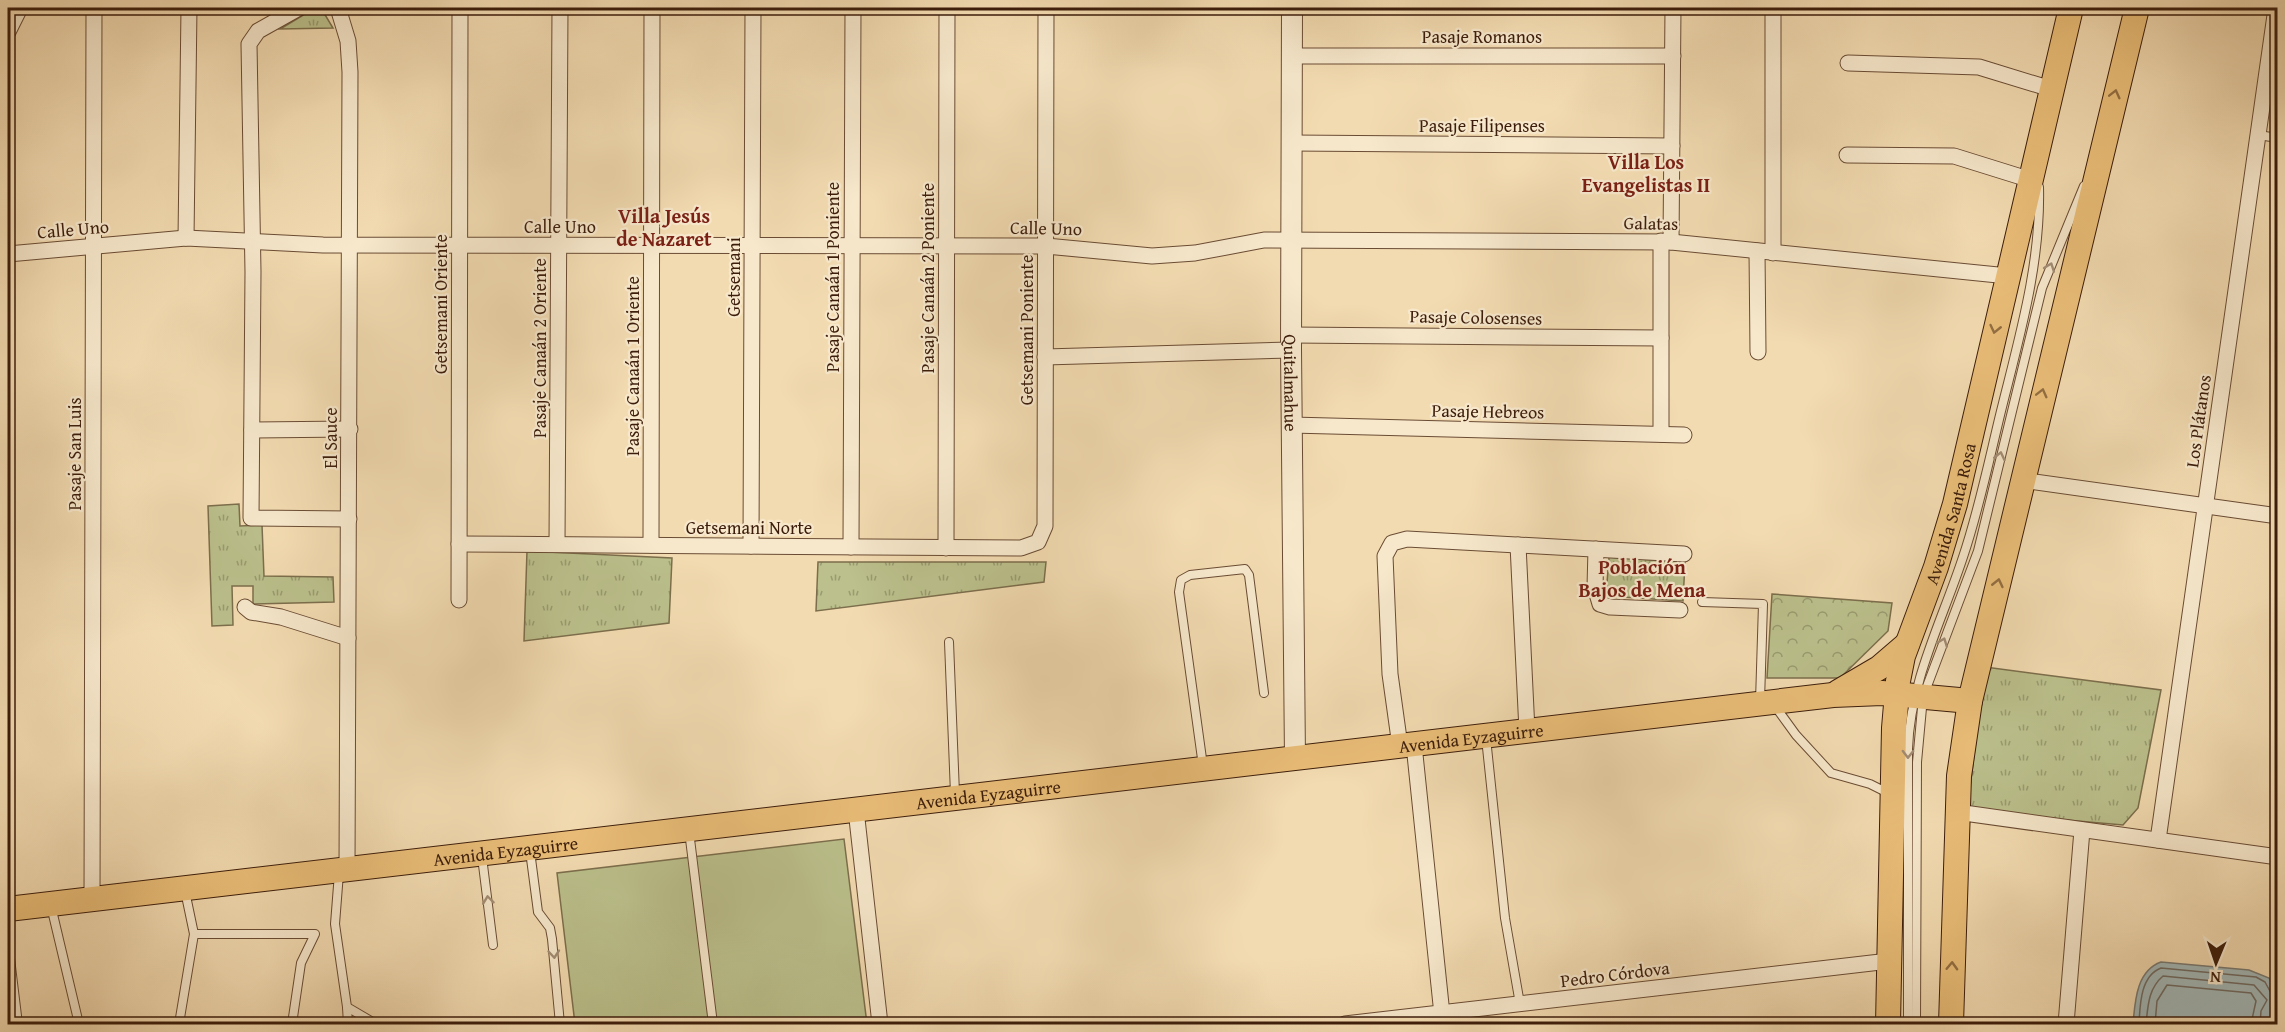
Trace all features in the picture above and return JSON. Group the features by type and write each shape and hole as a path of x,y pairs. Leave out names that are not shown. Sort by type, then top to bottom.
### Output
{"main road":[{"name":"Avenida Santa Rosa","path":"1888,1024 1893,796 1911,695 1907,644 1936,567 1955,504 2071,8"},
{"path":"1950,1024 1957,812 1963,745 1970,701 2021,480 2137,8"},
{"path":"1833,695 1879,668 1907,644"},
{"name":"Avenida Eyzaguirre","path":"8,909 1833,695 1911,695 1970,701"}],"street":[{"path":"8,32 20,8"},
{"name":"Pasaje San Luis","path":"92,900 94,8"},
{"path":"186,238 189,8"},
{"path":"298,8 258,31 249,44 251,519 349,519"},
{"name":"El Sauce","path":"338,8 345,26 350,56 350,429 343,871"},
{"name":"Getsemani Oriente","path":"459,600 460,8"},
{"name":"Pasaje Canaán 2 Oriente","path":"557,544 560,8"},
{"name":"Pasaje Canaán 1 Oriente","path":"651,545 652,8"},
{"name":"Getsemani","path":"751,546 753,8"},
{"name":"Pasaje Canaán 1 Poniente","path":"851,547 853,8"},
{"name":"Pasaje Canaán 2 Poniente","path":"946,548 947,8"},
{"name":"Getsemani Poniente","path":"1038,542 1045,526 1046,8"},
{"name":"Quitalmahue","path":"1292,8 1291,426 1295,759"},
{"path":"1660,434 1660,338 1672,146 1673,8"},
{"path":"1773,8 1773,252"},
{"name":"Los Plátanos","path":"2158,840 2276,8"},
{"name":"Pasaje Romanos","path":"1292,56 1673,56"},
{"path":"1848,63 1971,66 1995,70 2051,88"},
{"name":"Pasaje Filipenses","path":"1291,143 1672,146"},
{"path":"1847,155 1954,156 2031,180"},
{"name":"Calle Uno","path":"8,254 186,238 351,245 1046,246 1152,256 1176,256 1256,240 1291,240"},
{"name":"Galatas","path":"1291,240 1666,242 2008,276"},
{"path":"1757,251 1758,351"},
{"name":"Pasaje Colosenses","path":"1046,357 1291,342 1660,338"},
{"name":"Pasaje Hebreos","path":"1291,426 1684,435"},
{"path":"252,430 350,429"},
{"path":"2021,480 2277,516"},
{"path":"1442,1019 1407,745 1390,674 1385,556 1392,543 1407,539 1684,554"},
{"name":"Getsemani Norte","path":"459,544 1021,549 1038,542"},
{"path":"1518,545 1527,731"},
{"path":"1596,549 1595,586 1600,604 1610,607 1680,610"},
{"path":"245,607 251,612 281,617 348,638"},
{"path":"856,810 880,1024"},
{"path":"1957,812 2277,857"},
{"path":"2067,1024 2082,830"},
{"name":"Pedro Córdova","path":"1346,1024 1442,1019 1520,1004 1889,962"}],"lane":[{"path":"2258,135 2277,138"},
{"path":"1908,1024 1908,749 1911,695 1971,531 2028,301 2037,243 2038,150"},
{"path":"1916,1024 1917,762 1911,695 1978,551 2042,288 2066,225 2101,151"},
{"path":"1204,769 1179,592 1181,580 1190,575 1245,569 1249,575 1264,693"},
{"path":"1702,602 1762,604 1766,703 1831,773 1870,784 1893,796"},
{"path":"949,642 955,799"},
{"path":"1486,736 1505,918 1520,1004"},
{"path":"689,830 713,1024"},
{"path":"530,849 538,912 550,928 552,939 560,1024"},
{"path":"482,855 493,945"},
{"path":"343,871 335,924 348,1024"},
{"path":"179,1024 194,934 185,889"},
{"path":"51,905 79,1024"},
{"path":"194,934 315,934 301,963 292,1024"},
{"path":"8,942 18,1024"},
{"path":"347,1006 376,1024"}],"green space":[{"path":"315,8 321,8 333,28 280,29"},
{"path":"239,504 240,526 262,525 264,576 333,577 334,602 253,604 253,586 232,586 233,625 212,626 208,506"},
{"path":"527,551 672,558 669,623 524,641"},
{"path":"1609,557 1685,562 1683,601 1606,596"},
{"path":"818,562 1046,562 1044,582 816,611"},
{"path":"1772,594 1892,603 1888,631 1840,678 1767,678"},
{"path":"1985,667 2161,690 2138,808 2123,825 1975,812 1968,804"},
{"path":"844,839 867,1024 575,1024 557,873"}],"water":[{"path":"2161,962 2249,970 2269,978 2276,991 2274,1024 2133,1024 2138,988 2146,972"}],"district":[{"name":"Villa Los Evangelistas II","path":"1646,172"},
{"name":"Villa Jesús de Nazaret","path":"664,226"},
{"name":"Población Bajos de Mena","path":"1642,578"}]}
